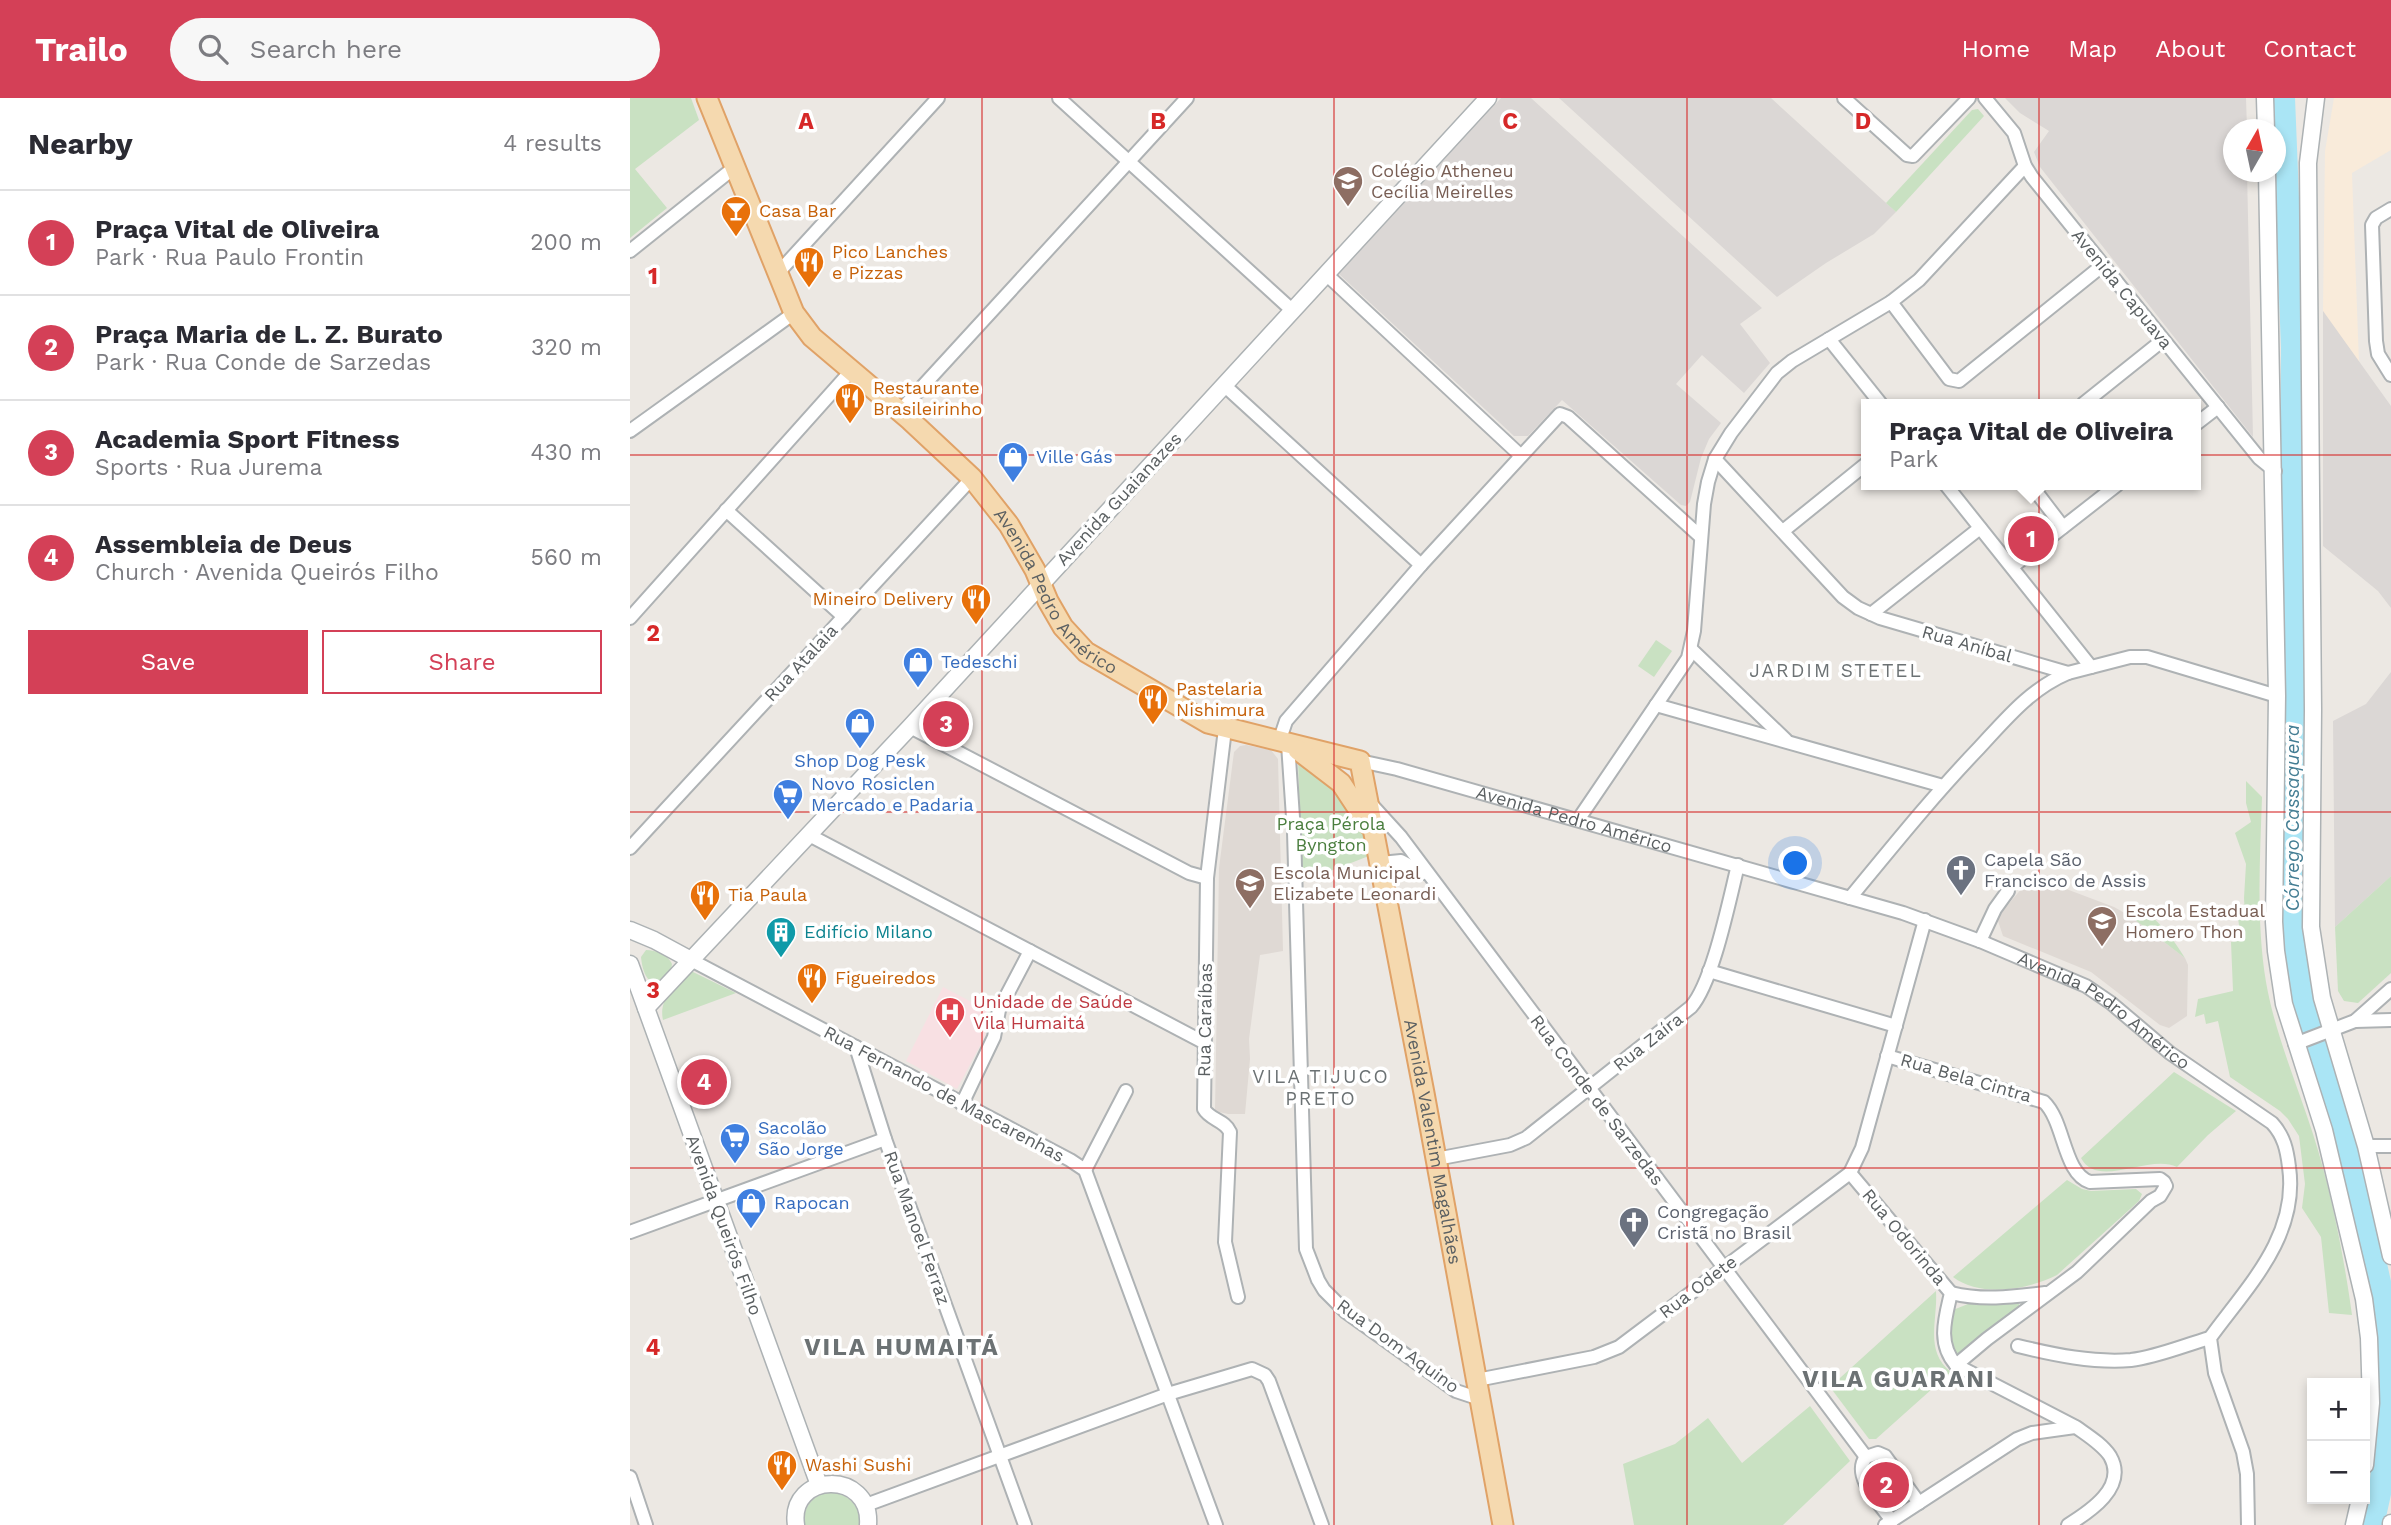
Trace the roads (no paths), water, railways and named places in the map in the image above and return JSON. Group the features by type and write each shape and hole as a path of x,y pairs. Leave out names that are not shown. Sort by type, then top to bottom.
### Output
{"main road":[{"name":"Avenida Pedro Américo","path":"707,98 794,313 812,337 900,411 972,478 1009,525 1042,584 1055,614 1086,652 1195,717 1225,729 1357,760"},
{"name":"Avenida Guaianazes","path":"646,1008 910,727 1488,98"},
{"path":"2266,98 2266,119"},
{"path":"2316,98 2308,163 2312,710 2310,903 2325,1032 2366,1146 2391,1256"},
{"path":"2267,182 2275,471 2277,696 2274,922 2280,979 2301,1041 2364,1299 2369,1338 2371,1403 2367,1441"},
{"path":"1286,744 1341,783 1362,814 1380,857"},
{"path":"1341,783 1344,773 1357,760"},
{"name":"Avenida Valentim Magalhães","path":"1357,760 1370,803 1503,1525"},
{"path":"630,930 691,960"},
{"name":"Avenida Queirós Filho","path":"630,964 819,1485"},
{"path":"796,1525 796,1510 811,1489 834,1483 844,1485 860,1497 866,1505 868,1525"},
{"path":"2354,1525 2359,1504"}],"street":[{"path":"777,274 938,98"},
{"path":"1059,98 1293,311"},
{"path":"900,411 1187,98"},
{"path":"1844,98 1907,155 1913,156 1969,98"},
{"name":"Avenida Capuava","path":"1985,98 2014,132 2025,166 2259,458 2275,471"},
{"path":"1577,820 1684,664 1691,649 1704,505 1715,459 1737,424 1777,373 1793,360 1891,302 1919,281 2025,166"},
{"path":"630,251 735,167"},
{"path":"2391,209 2376,218 2372,225 2376,341 2378,354 2391,375"},
{"path":"1891,302 1949,379 1959,381 2103,265"},
{"path":"1326,274 1520,455"},
{"path":"630,431 794,313"},
{"path":"1829,339 1877,399"},
{"path":"2089,399 2164,340"},
{"path":"630,618 851,371"},
{"path":"1224,385 1421,565"},
{"path":"2201,420 2218,407"},
{"path":"1286,744 1286,720 1421,565 1560,414 1568,417 1701,537"},
{"name":"Rua Aníbal","path":"1715,459 1843,597 1871,614 1898,625 2068,673"},
{"path":"1783,531 1861,469"},
{"name":"Rua Atalaia","path":"630,848 972,478"},
{"path":"1949,490 2091,667"},
{"path":"2035,490 2063,527"},
{"path":"2012,568 2111,490"},
{"path":"726,510 844,617"},
{"path":"1871,614 1980,528"},
{"path":"1691,649 1789,743"},
{"path":"1850,898 1943,786 2031,694 2048,681 2130,657 2147,657 2277,696"},
{"path":"1656,705 1943,786"},
{"path":"910,727 1189,873 1207,878"},
{"name":"Rua Caraíbas","path":"1225,729 1207,878 1204,1109 1206,1114 1228,1126 1230,1132 1225,1242 1238,1297"},
{"name":"Rua Dom Aquino","path":"1286,744 1295,866 1306,1249 1318,1280 1346,1312 1456,1391 1478,1390"},
{"name":"Avenida Pedro Américo","path":"1357,760 1738,865 1925,920 2068,978 2098,994 2170,1053 2262,1115 2280,1131 2286,1146 2291,1178 2288,1216 2271,1253 2210,1338"},
{"name":"Rua Conde de Sarzedas","path":"1370,803 1391,825 1866,1457"},
{"path":"809,835 1205,1043"},
{"name":"Rua Conde de Sarzedas","path":"1380,857 1401,861 1430,877"},
{"name":"Rua Zaíra","path":"1436,1159 1516,1143 1526,1138 1691,1007 1701,994 1709,971 1738,865"},
{"path":"1980,942 1995,909 2008,891"},
{"name":"Rua Odete","path":"1478,1390 1619,1347 1850,1173 1862,1148 1925,920"},
{"path":"962,1104 992,1041 999,1010 1030,951"},
{"name":"Rua Fernando de Mascarenhas","path":"691,960 1085,1170 1216,1525"},
{"path":"1709,971 1896,1026"},
{"path":"2355,1021 2391,989"},
{"path":"2301,1041 2355,1021 2391,1020"},
{"name":"Rua Manoel Ferraz","path":"856,1047 885,1139 1025,1525"},
{"name":"Rua Bela Cintra","path":"1887,1056 2044,1102 2055,1114 2074,1170 2082,1179 2090,1182 2152,1179 2164,1182 2165,1190 2160,1196 2151,1201 2077,1272 1956,1365"},
{"path":"1085,1170 1126,1091"},
{"path":"630,1232 885,1139"},
{"path":"2366,1146 2391,1146"},
{"name":"Rua Odorinda","path":"1850,1173 1951,1293 1944,1321 1943,1340 1948,1356 1956,1365"},
{"name":"Rua Bela Cintra","path":"1951,1293 1980,1299 2011,1298 2048,1292"},
{"path":"2018,1346 2057,1355 2112,1360 2134,1359 2210,1338 2215,1373 2243,1452 2247,1474 2248,1525"},
{"path":"1956,1365 2076,1427 2103,1448 2110,1457 2114,1473 2107,1492 2096,1506 2068,1525"},
{"path":"866,1505 1168,1394 1245,1370 1258,1370 1269,1381 1322,1525"},
{"path":"1919,1503 1885,1456 1878,1454 1866,1457 1860,1468 1862,1478 1889,1523 2017,1439 2032,1433 2076,1427"},
{"path":"630,1478 646,1525"}],"waterway":[{"name":"Córrego Cassaquera","path":"2283,98 2293,347 2295,769 2291,928 2303,1000 2351,1155 2385,1310 2388,1419 2382,1480 2372,1525"}],"place":[{"name":"Colégio Atheneu Cecília Meirelles","path":"1348,208"},
{"name":"Casa Bar","path":"736,238"},
{"name":"Pico Lanches e Pizzas","path":"809,289"},
{"name":"Restaurante Brasileirinho","path":"850,425"},
{"name":"Ville Gás","path":"1013,484"},
{"name":"Praça Vital de Oliveira","path":"2031,539"},
{"name":"Mineiro Delivery","path":"976,626"},
{"name":"Tedeschi","path":"918,689"},
{"name":"Academia Sport Fitness","path":"946,724"},
{"name":"Pastelaria Nishimura","path":"1153,726"},
{"name":"Shop Dog Pesk","path":"860,750"},
{"name":"Novo Rosiclen Mercado e Padaria","path":"788,821"},
{"name":"Capela São Francisco de Assis","path":"1961,897"},
{"name":"Escola Municipal Elizabete Leonardi","path":"1250,910"},
{"name":"Tia Paula","path":"705,922"},
{"name":"Escola Estadual Homero Thon","path":"2102,948"},
{"name":"Edifício Milano","path":"781,959"},
{"name":"Figueiredos","path":"812,1005"},
{"name":"Unidade de Saúde Vila Humaitá","path":"950,1039"},
{"name":"Assembleia de Deus","path":"704,1082"},
{"name":"Sacolão São Jorge","path":"735,1165"},
{"name":"Rapocan","path":"751,1230"},
{"name":"Congregação Cristã no Brasil","path":"1634,1249"},
{"name":"Praça Maria de L. Z. Burato","path":"1886,1485"},
{"name":"Washi Sushi","path":"782,1492"}],"district":[{"name":"JARDIM STETEL","path":"1836,670"},
{"name":"VILA TIJUCO PRETO","path":"1321,1087"},
{"name":"VILA HUMAITÁ","path":"902,1347"},
{"name":"VILA GUARANI","path":"1899,1379"}],"park label":[{"name":"Praça Pérola Byngton","path":"1331,834"}]}
